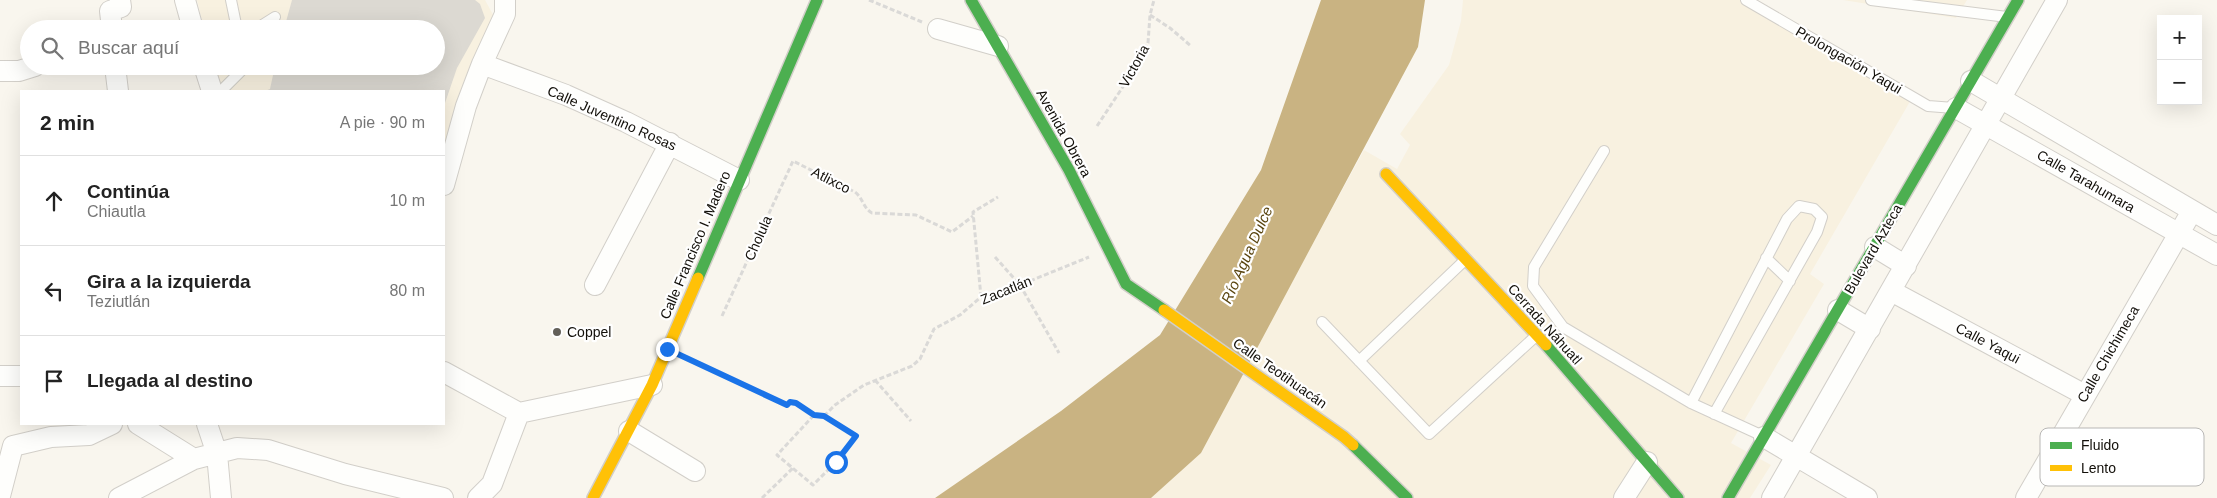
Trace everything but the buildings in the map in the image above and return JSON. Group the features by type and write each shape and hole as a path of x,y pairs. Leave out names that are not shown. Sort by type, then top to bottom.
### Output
{"street":[{"path":"111,20 110,11 121,6 120,0"},
{"path":"185,0 191,20"},
{"path":"445,181 466,106 482,64 505,14 505,0"},
{"name":"Calle Francisco I. Madero","path":"593,498 652,385 817,0"},
{"name":"Avenida Obrera","path":"971,0 1069,170 1126,284"},
{"name":"Bulevard Azteca","path":"1728,498 2018,0"},
{"path":"1772,498 2002,100 2057,0"},
{"path":"938,29 998,46"},
{"name":"Calle Juventino Rosas","path":"482,64 566,95 670,142 740,180"},
{"path":"0,70 20,71"},
{"path":"116,75 118,90"},
{"path":"207,75 212,90"},
{"name":"Calle Tarahumara","path":"1971,81 2217,225"},
{"name":"Calle Tarahumara","path":"1956,108 2217,255"},
{"path":"595,285 670,142"},
{"name":"Cerrada Náhuatl","path":"1386,174 1538,335 1678,498"},
{"name":"Calle Chichimeca","path":"2066,428 2192,211"},
{"path":"1875,246 1906,266"},
{"name":"Calle Teotihuacán","path":"1126,284 1344,437 1407,498"},
{"name":"Calle Yaqui","path":"1891,292 2085,395"},
{"path":"1838,310 1870,329"},
{"path":"445,373 519,413 652,385"},
{"path":"0,376 20,376"},
{"path":"478,498 492,484 519,413"},
{"path":"0,496 13,446 51,437 89,435 110,425"},
{"path":"140,425 194,459"},
{"path":"207,425 217,454 221,498"},
{"path":"628,431 695,471"},
{"path":"1764,437 1867,498"},
{"path":"118,498 194,459 237,448 268,450 344,474 443,498"},
{"path":"1624,498 1647,462"},
{"name":"Calle Chichimeca","path":"2026,498 2040,474"}],"lane":[{"path":"231,0 234,20"},
{"name":"Prolongación Yaqui","path":"1746,0 1928,106 1956,108"},
{"path":"1871,0 2008,18"},
{"path":"270,20 275,17"},
{"path":"222,90 237,75"},
{"path":"1604,151 1534,267 1533,286 1563,327 1690,403 1764,437"},
{"path":"1690,403 1787,219 1799,206 1814,209 1822,218 1817,232 1714,414"},
{"path":"1766,258 1790,281"},
{"path":"1359,360 1466,259"},
{"path":"1322,322 1429,434 1538,335"}],"path":[{"path":"869,0 938,29"},
{"name":"Victoria","path":"1097,126 1136,67 1148,43 1150,15 1154,0"},
{"path":"1150,15 1170,28 1191,46"},
{"name":"Atlixco","path":"793,161 855,192 862,198 864,205 872,213 916,214 952,232 973,216"},
{"name":"Cholula","path":"722,316 793,161"},
{"path":"981,297 973,212 998,197"},
{"name":"Zacatlán","path":"824,416 864,385 912,366 920,359 934,329 960,315 981,297 1020,285 1090,256 1107,246"},
{"path":"995,257 1020,285 1059,353"},
{"path":"667,349 787,405 790,402 796,403 814,415 824,416 856,436 836,462 813,485 777,455 814,415"},
{"path":"875,380 911,421"},
{"path":"762,498 793,468"}],"shaded area":[{"path":"197,0 485,0 497,22 445,179 445,90 221,90 217,75 445,75 445,20 202,20"},
{"path":"1463,0 1748,0 1912,98 1810,274 1824,284 1731,443 1771,465 1750,498 1151,498 1201,453 1364,150 1397,169 1410,145 1400,134 1449,65 1461,21"},
{"path":"1843,0 1967,0 1956,18"}],"water":[{"name":"Río Agua Dulce","path":"1321,0 1425,0 1418,47 1201,453 1151,498 935,498 1061,411 1160,335 1261,170"}],"traffic: fast":[{"path":"698,278 817,0"},
{"path":"971,0 1069,170 1126,284 1164,310"},
{"path":"1728,498 2018,0"},
{"path":"1546,345 1678,498"},
{"path":"1353,445 1407,498"}],"traffic: slow":[{"path":"1386,174 1546,345"},
{"path":"593,498 652,385 698,278"},
{"path":"1164,310 1353,445"}],"place":[{"name":"Coppel","path":"557,332"}],"route":[{"path":"667,349 787,405 790,402 796,403 814,415 824,416 856,436 836,462"}]}
